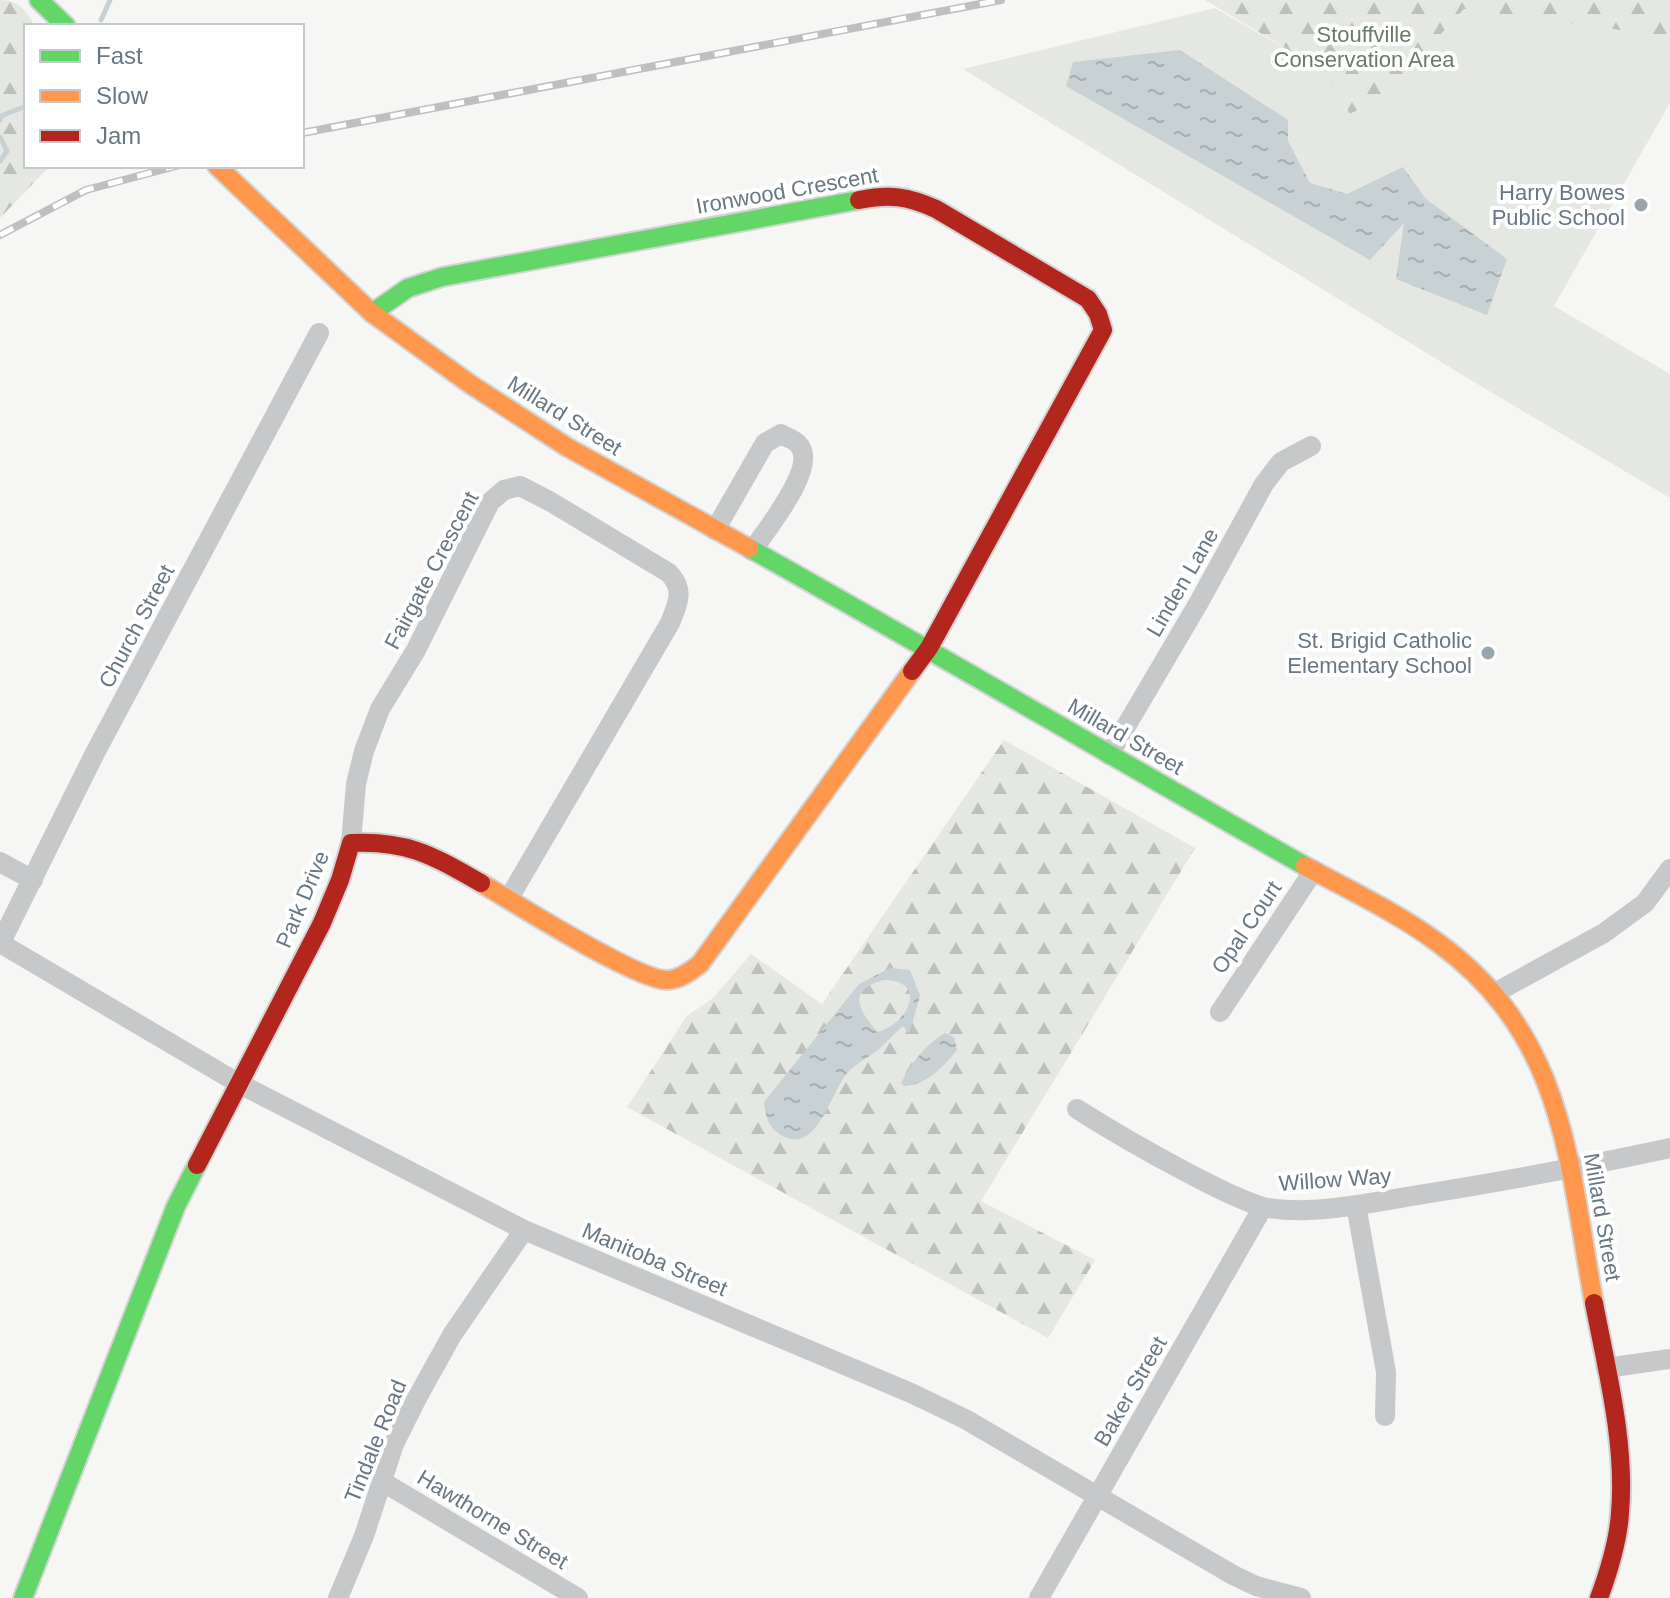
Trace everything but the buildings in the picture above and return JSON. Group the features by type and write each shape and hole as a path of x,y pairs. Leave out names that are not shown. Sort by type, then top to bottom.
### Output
{"street":[{"path":"39,0 64,24"},
{"name":"Millard Street","path":"219,168 372,313 520,418 929,648 1109,755 1423,932 1458,955 1495,993 1530,1043 1561,1124 1606,1368 1621,1487 1616,1549 1599,1598"},
{"name":"Ironwood Crescent","path":"372,313 408,288 442,277 887,195 915,200 936,209 1063,282 1088,299 1098,314 1103,330 929,648"},
{"name":"Church Street","path":"0,943 110,726 319,333"},
{"path":"715,530 765,443 781,434 799,444 806,458 802,473 752,551"},
{"name":"Linden Lane","path":"1109,755 1264,484 1281,462 1311,446"},
{"name":"Fairgate Crescent","path":"351,843 359,773 380,709 416,650 490,502 504,490 520,486 669,573 677,582 680,597 670,623 509,898"},
{"name":"Park Drive","path":"23,1598 176,1206 322,923 351,843 380,841 415,848 459,869 615,960 667,980 686,974 700,964 929,648"},
{"path":"0,862 33,880"},
{"path":"1495,993 1604,933 1645,903 1670,869"},
{"name":"Opal Court","path":"1220,1012 1314,870"},
{"name":"Manitoba Street","path":"0,943 238,1083 524,1230 911,1393 965,1419 1233,1575 1256,1586 1301,1598"},
{"name":"Willow Way","path":"1077,1109 1116,1135 1169,1163 1263,1207 1302,1209 1356,1205 1571,1169 1670,1148"},
{"path":"1356,1205 1386,1372 1385,1416"},
{"name":"Baker Street","path":"1039,1598 1263,1207"},
{"name":"Tindale Road","path":"338,1598 383,1482 394,1444 433,1366 524,1230"},
{"path":"1606,1368 1670,1359"},
{"name":"Hawthorne Street","path":"383,1482 578,1598"}],"green space":[{"path":"0,0 21,7 33,24 24,24 24,168 48,168 0,218"},
{"name":"Stouffville Conservation Area","path":"1205,0 1670,0 1670,37 1464,9 1380,101 1349,114 1322,70"},
{"path":"1215,8 1322,70 1350,114 1380,101 1464,9 1670,37 1670,103 1554,306 1670,374 1670,498 1469,379 963,69"},
{"path":"1004,740 1195,848 981,1201 1095,1260 1048,1338 627,1107 687,1016 713,998 751,954 822,1004"}],"water":[{"path":"1180,50 1288,120 1288,141 1310,183 1347,194 1403,167 1426,199 1507,259 1487,315 1396,279 1404,223 1370,260 1066,86 1073,62"},
{"path":"890,968 910,970 920,996 910,1031 908,1033 902,1027 848,1072 815,1128 806,1136 796,1139 785,1137 769,1123 764,1102 859,984","holes":["883,980 906,987 910,994 909,1003 898,1020 877,1032 861,1008 860,995 871,984"]},
{"path":"945,1033 954,1037 957,1050 927,1079 904,1086 901,1083 914,1061"}],"waterway":[{"path":"101,20 110,0"},
{"path":"0,120 1,116 24,107"},
{"path":"0,137 7,151 0,161"}],"railway":[{"path":"304,133 1001,0"},
{"path":"0,235 86,190 168,168"}],"traffic: fast":[{"path":"39,0 64,24"},
{"path":"372,313 408,288 442,277 859,200"},
{"path":"749,548 1305,866"},
{"path":"23,1598 176,1206 197,1165"}],"traffic: slow":[{"path":"219,168 372,313 470,384 567,447 749,548"},
{"path":"481,883 630,968 667,980 680,977 700,964 912,671"},
{"path":"1305,866 1389,911 1437,942 1479,978 1512,1018 1536,1059 1554,1104 1567,1150 1594,1303"}],"traffic: jam":[{"path":"859,200 898,197 936,209 1088,299 1098,314 1103,330 929,648 912,671"},
{"path":"197,1165 322,923 351,843 405,847 481,883"},
{"path":"1594,1303 1618,1434 1621,1487 1617,1535 1599,1598"}],"place":[{"name":"Harry Bowes Public School","path":"1641,205"},
{"name":"St. Brigid Catholic Elementary School","path":"1488,653"}]}
